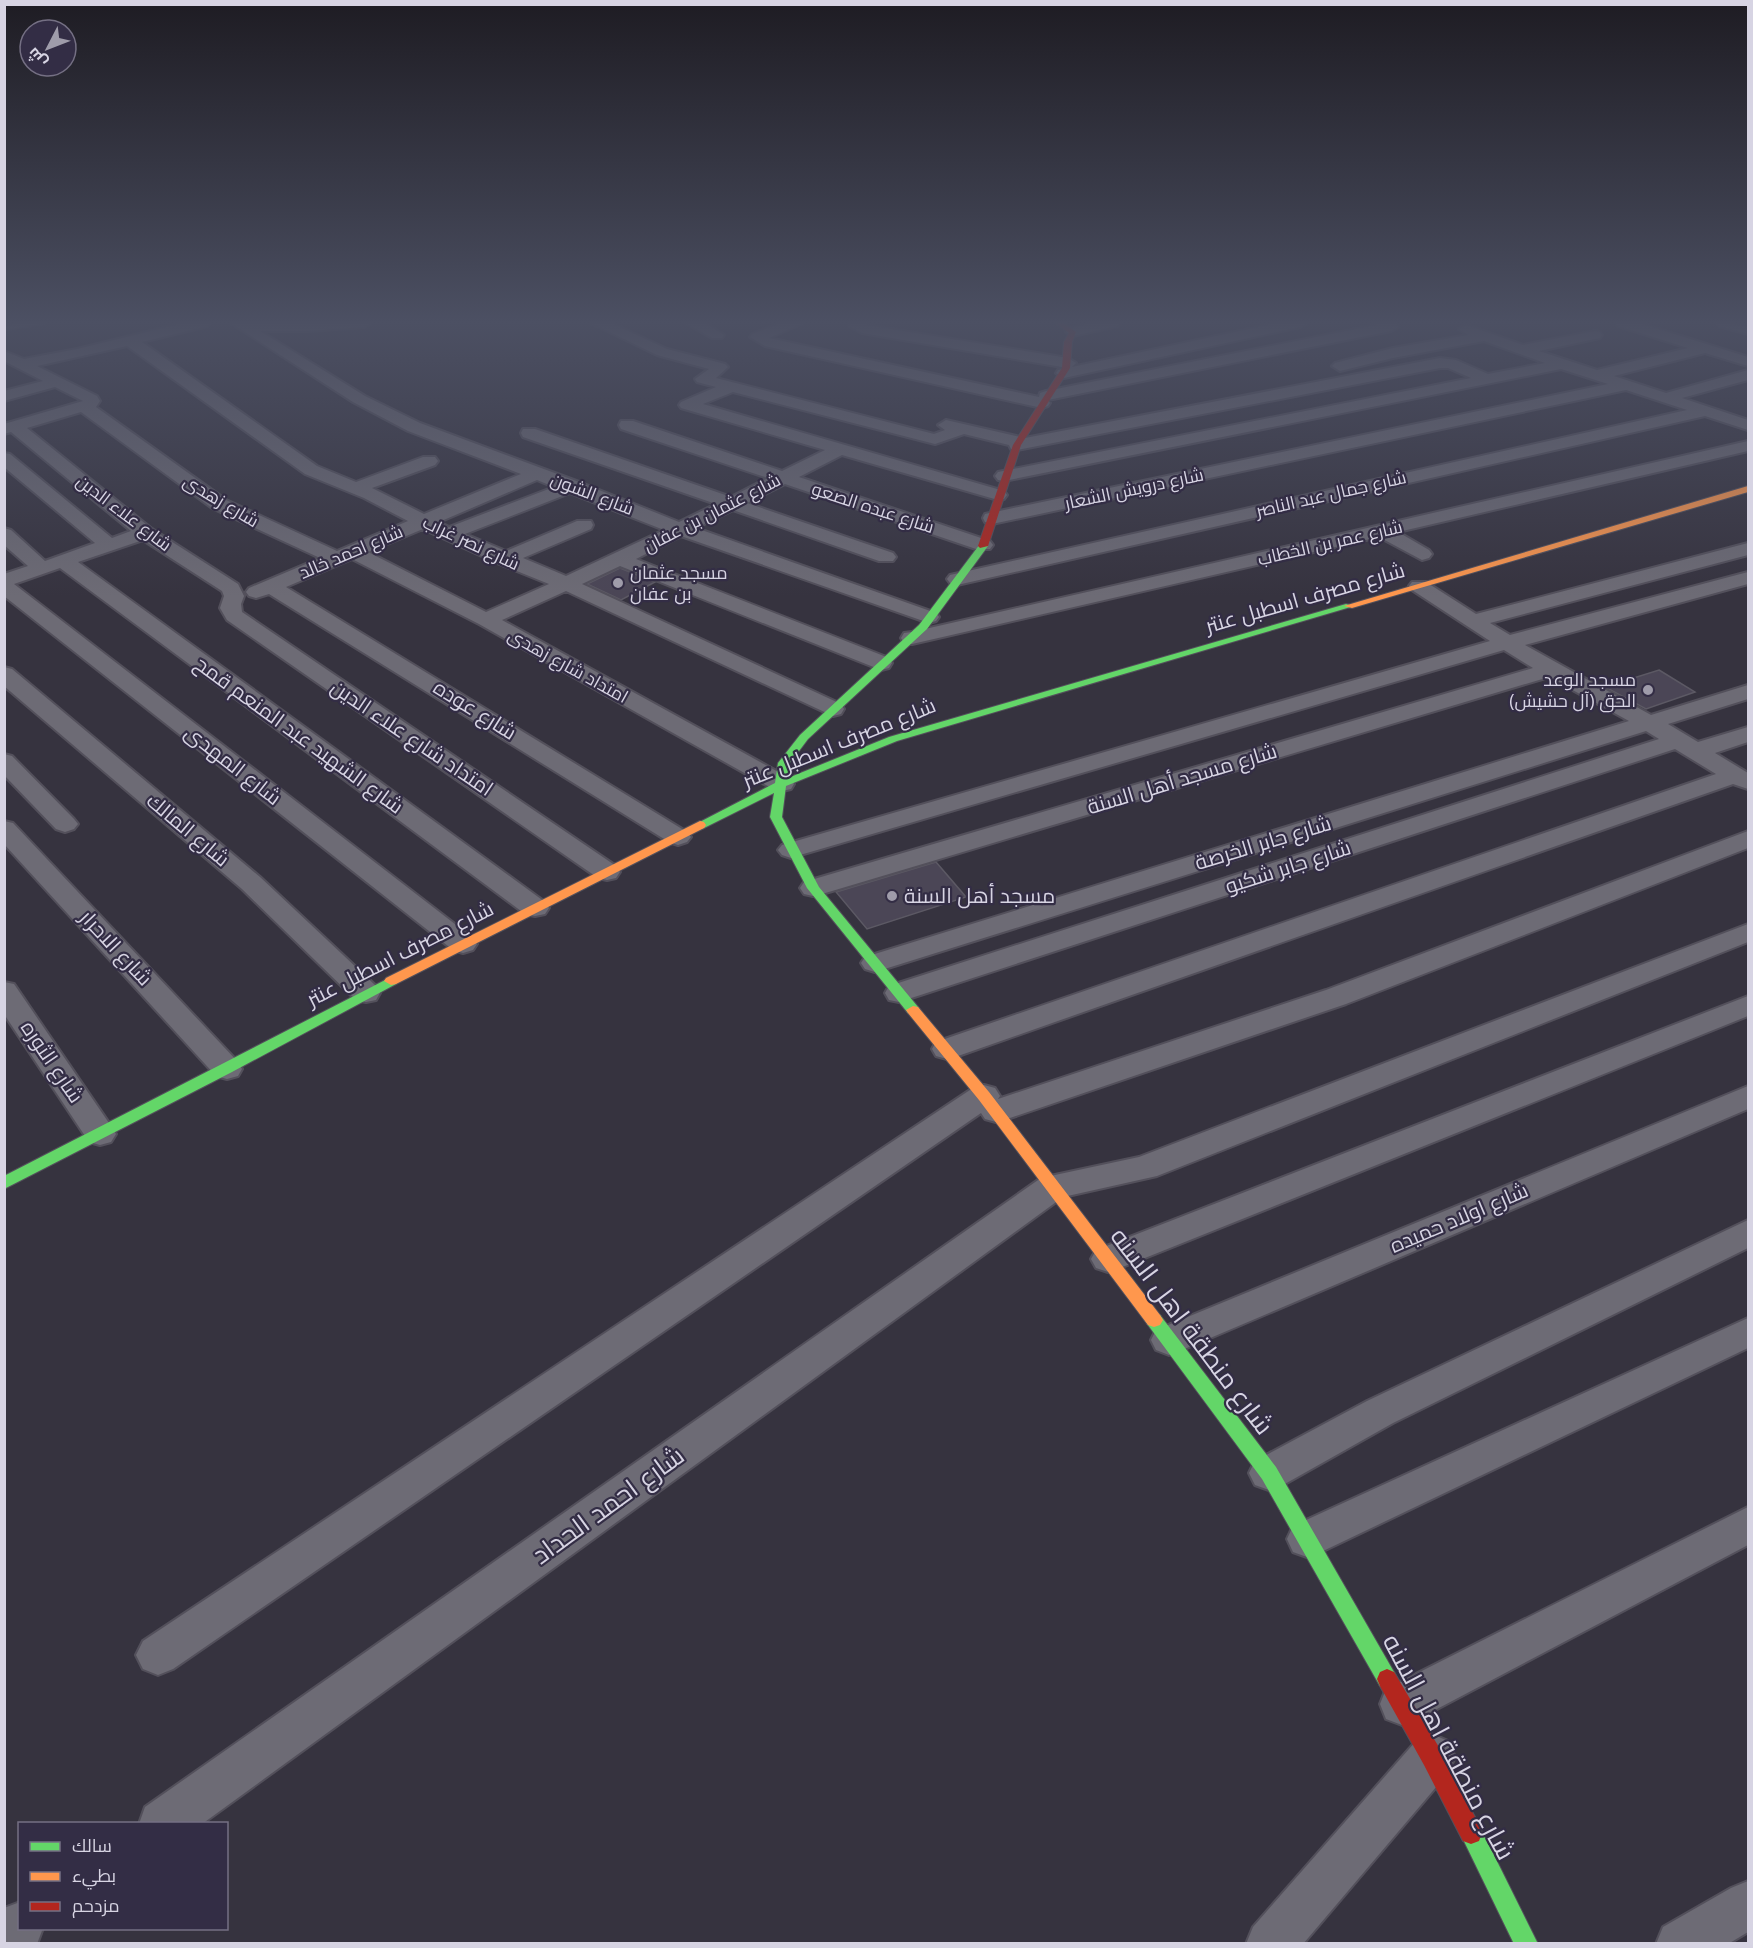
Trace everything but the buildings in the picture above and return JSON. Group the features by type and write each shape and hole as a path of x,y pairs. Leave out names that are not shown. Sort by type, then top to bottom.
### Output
{"street":[{"path":"9,428 58,414"},
{"name":"شارع زهدى","path":"94,414 219,504 252,522 344,554"},
{"name":"شارع نصر غراب","path":"231,414 301,464 323,476 402,509 448,534 504,559 567,584 833,709"},
{"name":"شارع الشون","path":"387,414 435,436 539,473 680,529 929,617"},
{"path":"717,414 998,495"},
{"path":"840,414 935,439 962,429"},
{"name":"شارع منطقة اهل السنه","path":"1037,414 1018,444 1004,476 983,545 912,638 881,663 804,737 784,763 776,817 791,850 813,888 990,1103 1269,1473 1432,1757 1527,1944"},
{"path":"929,420 1018,444 1175,414"},
{"path":"1004,476 1317,414"},
{"name":"شارع درويش الشعار","path":"992,518 1490,414"},
{"name":"شارع جمال عبد الناصر","path":"957,579 1693,414"},
{"path":"1716,414 1749,425"},
{"path":"1726,417 1738,414"},
{"path":"1012,415 1033,422 1054,420"},
{"path":"646,416 703,433"},
{"name":"شارع عبده الصعو","path":"627,425 983,545"},
{"name":"شارع علاء الدين","path":"9,428 145,533 231,588 232,600"},
{"path":"529,433 886,557"},
{"name":"شارع عمر بن الخطاب","path":"912,638 1749,446"},
{"path":"728,459 750,449"},
{"name":"شارع عثمان بن عفان","path":"486,620 620,559 839,450"},
{"path":"4,458 109,545"},
{"path":"356,488 429,461"},
{"name":"شارع احمد خالد","path":"232,600 539,473"},
{"path":"402,509 467,485"},
{"path":"448,534 573,486"},
{"name":"شارع مصرف اسطبل عنتر","path":"4,1183 227,1069 366,993 782,784 893,740 947,722 1749,489"},
{"path":"504,559 584,525"},
{"path":"1383,531 1422,554"},
{"name":"شارع المهدى","path":"145,533 52,564 4,584 463,944"},
{"name":"شارع الشهيد عبد المنعم قمح","path":"4,534 52,564 536,908"},
{"path":"1472,621 1749,549"},
{"name":"امتداد شارع زهدى","path":"344,554 486,620 782,784"},
{"path":"620,559 881,663"},
{"path":"1159,559 1183,576"},
{"path":"791,850 1506,643 1749,578"},
{"name":"شارع عوده","path":"270,586 678,837"},
{"path":"1419,586 1506,643 1651,724 1742,779"},
{"name":"امتداد شارع علاء الدين","path":"232,600 230,610 234,616 608,872"},
{"name":"شارع مسجد أهل السنة","path":"813,888 1552,669"},
{"name":"شارع المالك","path":"11,686 251,883 366,993"},
{"name":"شارع جابر الخرصة","path":"875,963 1749,692"},
{"name":"شارع جابر شكيو","path":"899,993 1687,746 1749,734"},
{"path":"4,761 65,824"},
{"path":"947,1049 1742,779"},
{"name":"شارع الاحرار","path":"4,828 227,1069"},
{"path":"158,1656 990,1103 1336,997 1749,839"},
{"path":"1053,1187 1145,1168 1749,932"},
{"name":"شارع الثوره","path":"4,991 100,1134"},
{"path":"1108,1259 1749,1005"},
{"name":"شارع اولاد حميده","path":"1169,1340 1749,1096"},
{"name":"شارع احمد الحداد","path":"165,1822 1053,1187"},
{"path":"1269,1473 1380,1412 1749,1233"},
{"path":"1307,1539 1749,1332"},
{"path":"1402,1704 1749,1525"},
{"path":"1270,1944 1432,1757"},
{"path":"1680,1944 1749,1905"},
{"path":"4,1936 18,1927"}],"traffic: fast":[{"path":"913,1010 813,888 776,817 784,763 804,737 923,627 983,546"},
{"path":"700,825 782,784 893,739 1349,606"},
{"path":"4,1183 227,1069 391,981"},
{"path":"1154,1320 1269,1473 1387,1679"},
{"path":"1471,1833 1527,1944"}],"traffic: slow":[{"path":"1349,606 1748,489"},
{"path":"391,981 700,825"},
{"path":"913,1010 984,1096 1154,1320"}],"traffic: jam":[{"path":"983,546 1017,445 1037,414"},
{"path":"1387,1679 1432,1757 1471,1833"}],"place":[{"name":"مسجد عثمان بن عفان","path":"618,583"},
{"name":"مسجد الوعد الحق (آل حشيش)","path":"1648,690"},
{"name":"مسجد أهل السنة","path":"892,896"}]}
